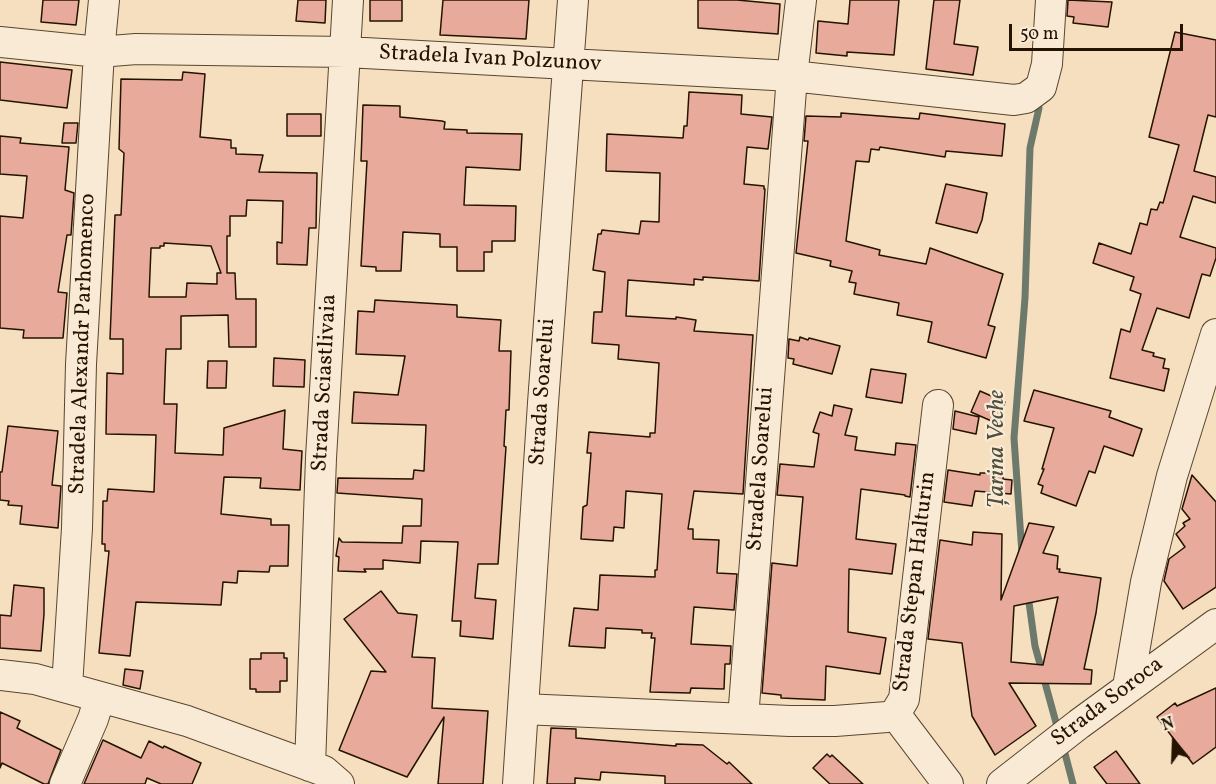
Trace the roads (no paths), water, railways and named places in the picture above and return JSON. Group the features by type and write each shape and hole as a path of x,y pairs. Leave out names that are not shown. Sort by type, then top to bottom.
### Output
{"street":[{"name":"Stradela Alexandr Parhomenco","path":"67,687 77,528 81,364 99,52 105,0"},
{"name":"Strada Sciastlivaia","path":"310,765 321,458 348,0"},
{"name":"Strada Soarelui","path":"518,784 573,0"},
{"name":"Stradela Soarelui","path":"743,719 792,76 801,0"},
{"name":"Stradela Ivan Polzunov","path":"0,42 99,52 136,49 346,52 792,76 1014,100 1026,98 1041,87 1047,64 1051,0"},
{"path":"1128,687 1146,582 1172,476 1216,334"},
{"name":"Strada Stepan Halturin","path":"743,719 835,721 887,717 895,714 904,699 938,405"},
{"name":"Strada Soroca","path":"1002,784 1128,687 1216,624"},
{"path":"0,675 35,679 187,721 310,765 324,771 339,784"},
{"path":"65,784 100,697"},
{"path":"523,709 743,719"},
{"path":"895,714 948,784"}],"waterway":[{"name":"Țarina Veche","path":"1022,554 1014,438 1025,298 1030,148 1039,108"},
{"name":"Țarina Veche","path":"1028,595 1035,646 1058,730"},
{"name":"Țarina Veche","path":"1063,746 1073,784"}]}
